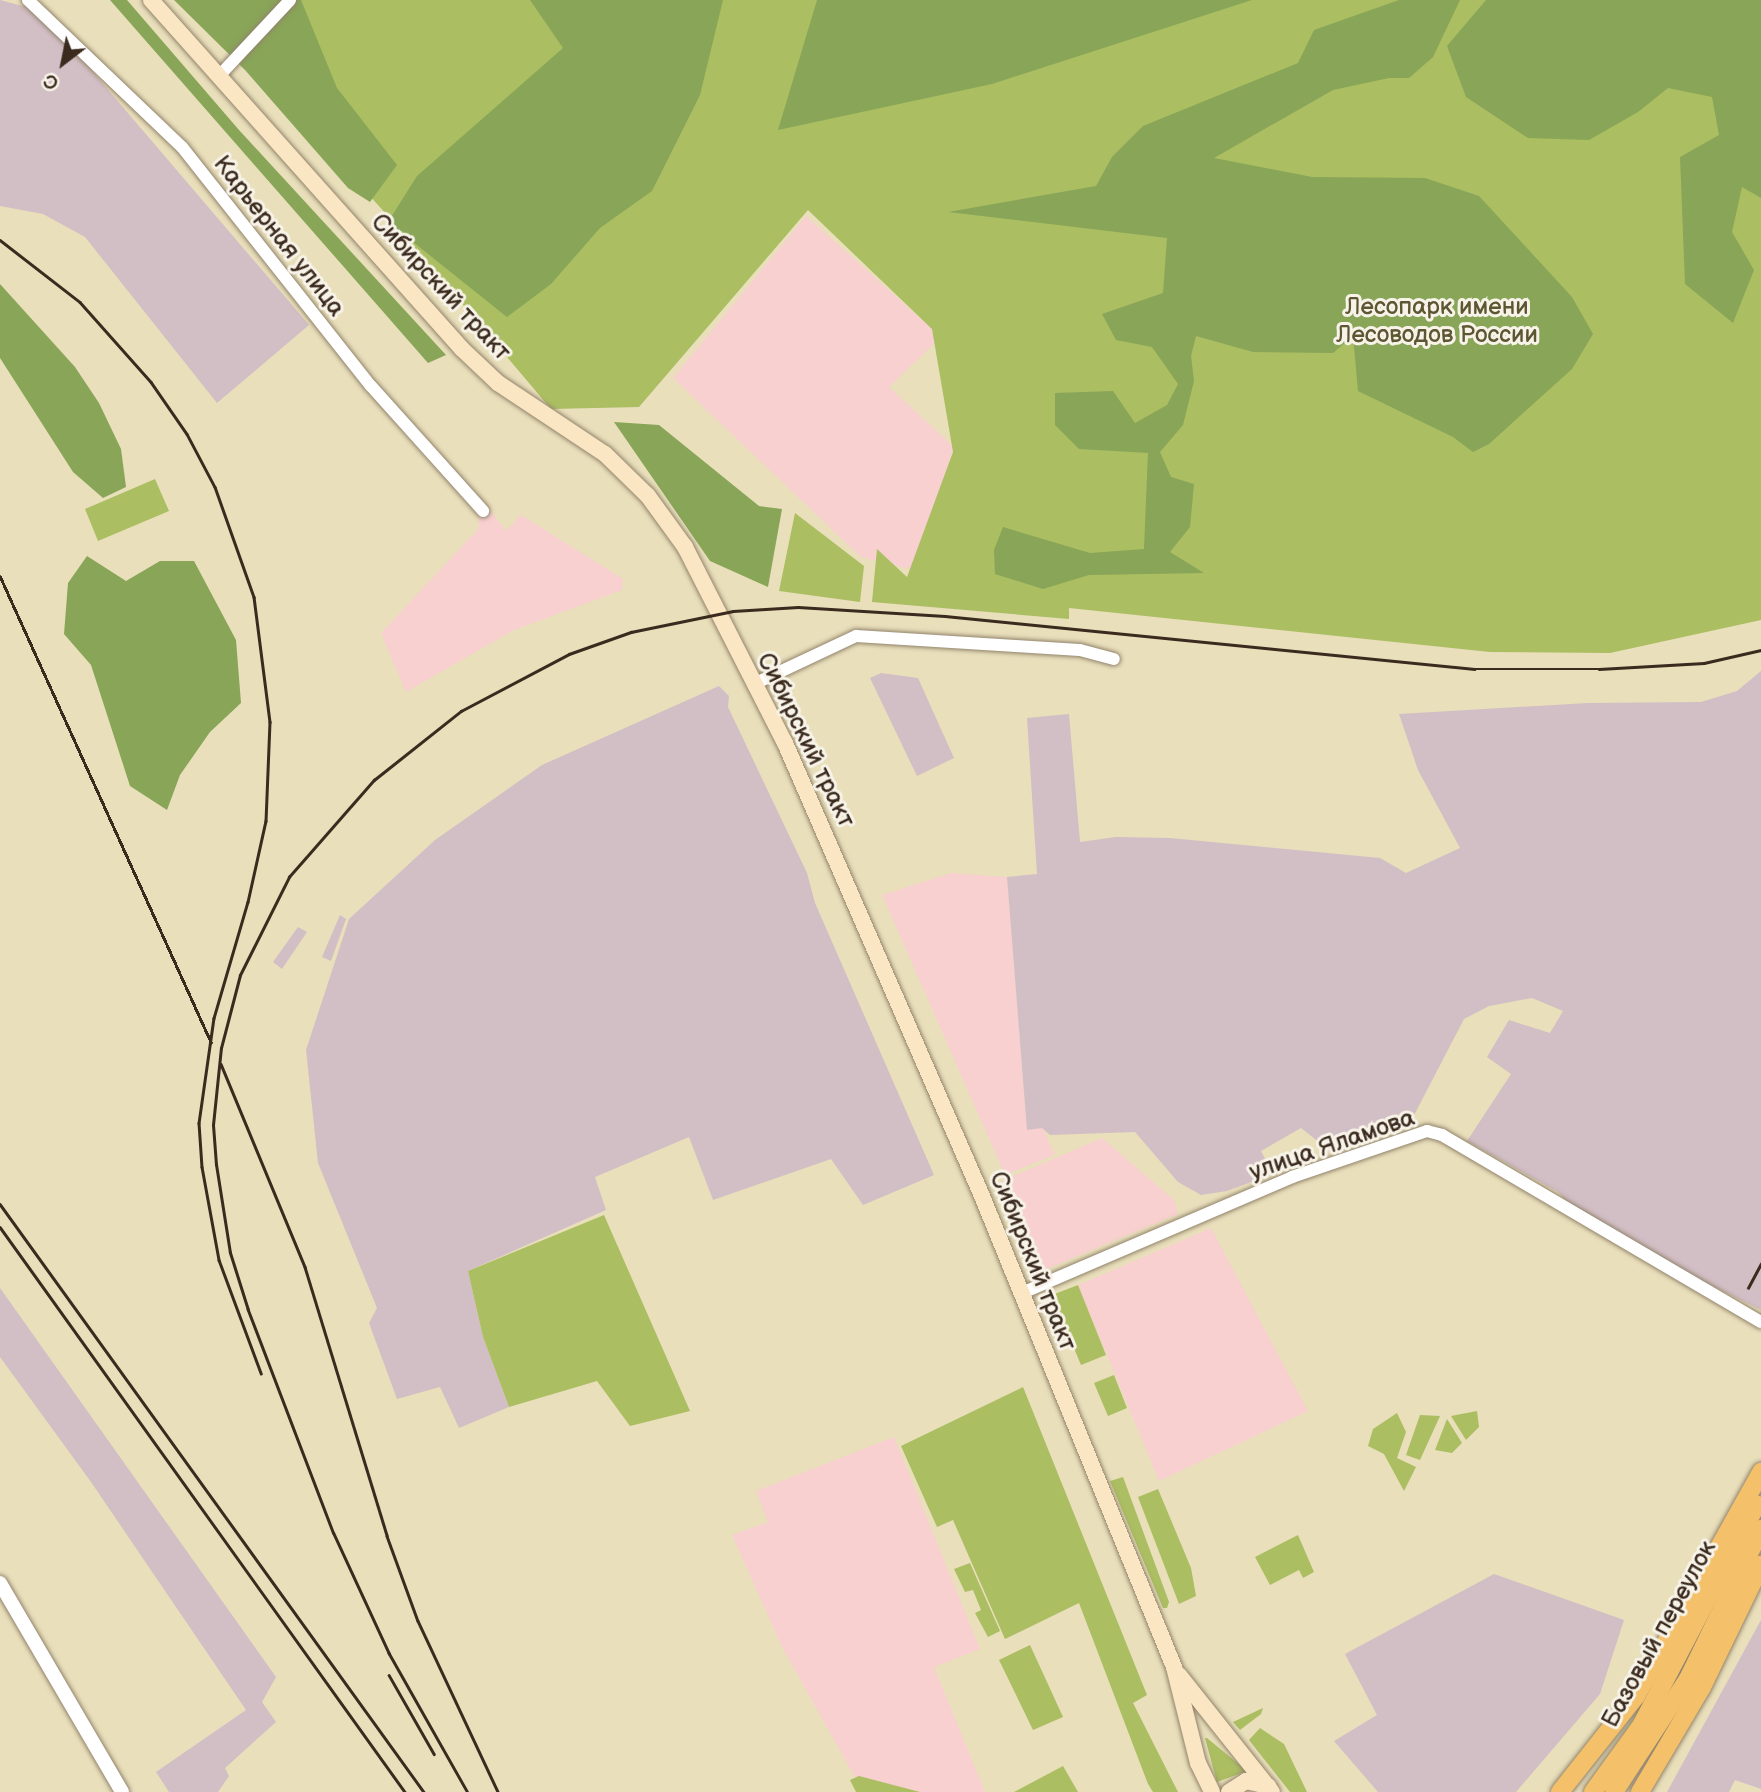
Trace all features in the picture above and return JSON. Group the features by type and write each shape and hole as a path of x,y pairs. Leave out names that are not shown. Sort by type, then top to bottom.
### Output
{"main road":[{"name":"Сибирский тракт","path":"150,0 480,366 533,408 605,454 648,496 685,547 847,878 1023,1293 1174,1667 1193,1741 1212,1792"},
{"path":"1560,1792 1636,1696 1761,1472"},
{"name":"Базовый переулок","path":"1593,1792 1646,1717 1761,1495"},
{"name":"Базовый переулок","path":"1614,1792 1688,1679 1761,1529"},
{"path":"1640,1792 1702,1687 1761,1565"},
{"name":"Сибирский тракт","path":"1174,1667 1235,1748 1270,1789"},
{"path":"1193,1741 1203,1731 1235,1748"},
{"path":"1228,1792 1246,1781 1270,1789"}],"street":[{"name":"Карьерная улица","path":"28,0 182,147 371,386 483,511"},
{"path":"219,76 289,0"},
{"path":"754,684 856,636 1080,650 1114,659"},
{"name":"улица Яламова","path":"1023,1293 1292,1177 1427,1131 1443,1135 1756,1320"},
{"path":"0,1583 122,1792"}],"shaded area":[{"path":"0,0 30,8 57,30 309,325 217,403 85,237 43,214 0,206"},
{"path":"806,216 941,337 889,387 954,447 913,570 861,557 673,378"},
{"path":"488,507 506,531 521,515 623,579 622,590 514,630 406,692 381,633 479,528 478,513"},
{"path":"1761,671 1761,1310 1676,1268 1568,1203 1558,1192 1467,1141 1511,1074 1487,1057 1509,1020 1550,1033 1563,1011 1532,998 1489,1006 1464,1019 1411,1121 1334,1154 1301,1128 1261,1151 1273,1174 1227,1191 1201,1195 1178,1182 1135,1132 1050,1135 1042,1128 1027,1130 1007,877 1037,874 1027,718 1069,714 1080,842 1116,837 1170,838 1380,858 1406,873 1460,848 1418,770 1399,714 1588,703 1701,702 1737,691"},
{"path":"881,673 918,678 954,758 917,776 870,678"},
{"path":"719,686 729,696 728,707 807,873 815,903 934,1175 863,1205 831,1159 713,1200 689,1137 595,1177 606,1210 468,1271 483,1337 509,1407 459,1428 440,1387 397,1399 369,1323 377,1308 318,1163 306,1050 349,919 435,840 542,765"},
{"path":"951,873 1007,877 1027,1129 1043,1128 1055,1155 1005,1175 882,895"},
{"path":"340,915 346,919 331,961 322,957"},
{"path":"298,927 307,932 282,969 273,962"},
{"path":"1102,1138 1174,1200 1178,1214 1042,1271 1002,1181"},
{"path":"1211,1228 1308,1411 1159,1481 1078,1285"},
{"path":"0,1288 276,1677 262,1702 276,1722 225,1768 229,1776 218,1792 169,1792 156,1772 246,1710 91,1482 0,1357"},
{"path":"894,1437 980,1649 934,1667 985,1792 863,1792 782,1647 732,1535 768,1522 756,1491"},
{"path":"1494,1574 1624,1620 1600,1694 1516,1792 1378,1792 1334,1741 1377,1715 1345,1654"},
{"path":"1761,1620 1761,1789 1735,1780 1729,1792 1667,1792"}],"green space":[{"path":"110,0 127,0 239,130 446,355 428,363"},
{"path":"174,0 301,0 337,88 397,165 370,202 348,188 245,70"},
{"name":"Лесопарк имени Лесоводов России","path":"193,0 1761,0 1761,620 1610,653 1490,652 1069,608 1069,619 872,602 877,549 907,577 953,452 932,329 808,210 639,407 551,409 387,215"},
{"path":"530,0 723,0 700,95 652,191 600,228 551,284 507,317 388,222 417,176 563,48"},
{"path":"817,0 1252,0 992,84 778,130"},
{"path":"1399,0 1460,0 1433,57 1409,78 1389,78 1333,90 1214,158 1312,177 1425,178 1479,196 1572,297 1593,334 1572,369 1489,444 1473,452 1453,437 1358,391 1353,336 1333,353 1253,352 1196,336 1191,356 1194,381 1183,425 1160,452 1171,477 1194,484 1190,527 1170,552 1204,573 1089,575 1043,589 995,574 994,550 1003,527 1090,553 1144,549 1148,453 1079,449 1055,425 1055,393 1113,391 1135,423 1167,405 1178,384 1152,347 1116,340 1102,314 1163,293 1167,238 948,212 1096,186 1112,157 1143,126 1298,63 1314,30"},
{"path":"1486,0 1761,0 1761,198 1742,187 1732,232 1754,270 1733,323 1685,284 1680,157 1719,135 1712,97 1668,88 1638,112 1589,140 1528,138 1466,97 1447,46"},
{"path":"0,284 75,367 99,403 121,449 126,487 103,498 73,472 0,358"},
{"path":"614,422 659,425 759,506 782,509 768,587 710,561"},
{"path":"155,479 169,511 98,541 85,509"},
{"path":"795,513 864,566 860,602 779,591"},
{"path":"87,556 126,581 160,561 194,561 236,640 241,703 210,732 180,775 167,810 130,786 91,665 64,634 68,583"},
{"path":"604,1215 690,1411 630,1426 597,1381 509,1407 483,1337 468,1271"},
{"path":"1078,1285 1106,1355 1081,1365 1052,1295"},
{"path":"1114,1375 1127,1408 1108,1416 1094,1383"},
{"path":"1023,1387 1147,1695 1133,1703 1178,1792 1153,1792 1148,1784 1079,1603 1005,1639 953,1520 937,1527 901,1446"},
{"path":"1477,1411 1479,1427 1466,1440 1451,1416"},
{"path":"1397,1413 1406,1432 1397,1458 1416,1467 1404,1491 1384,1454 1368,1446 1373,1429"},
{"path":"1420,1415 1440,1416 1420,1460 1406,1455"},
{"path":"1447,1419 1462,1443 1452,1453 1435,1450"},
{"path":"1123,1477 1169,1602 1167,1608 1163,1608 1110,1481"},
{"path":"1158,1489 1191,1568 1196,1596 1179,1604 1138,1497"},
{"path":"1298,1535 1314,1572 1303,1578 1299,1570 1270,1585 1255,1557"},
{"path":"970,1563 1000,1631 988,1637 975,1613 981,1610 973,1590 965,1592 954,1569"},
{"path":"1030,1645 1063,1717 1033,1730 999,1660"},
{"path":"1263,1708 1261,1714 1240,1730 1233,1722"},
{"path":"1260,1728 1284,1744 1307,1792 1290,1792 1249,1740"},
{"path":"1207,1738 1247,1771 1217,1782"},
{"path":"1063,1766 1078,1792 1014,1792"},
{"path":"859,1776 920,1792 856,1792 850,1780"}],"railway":[{"path":"0,240 80,302 151,382 187,434 215,487 254,597 270,722 266,821 248,902 214,1018 199,1123 202,1167 219,1260 261,1373"},
{"path":"0,576 211,1042"},
{"path":"467,1792 389,1654 333,1533 248,1310 230,1253 216,1165 213,1125 221,1048 240,975 289,877 374,780 461,711 569,654 631,632 733,611 798,607 945,616 1474,669 1599,669 1704,663 1761,650"},
{"path":"221,1064 305,1267 387,1536 418,1621 498,1792"},
{"path":"0,1204 424,1792"},
{"path":"0,1227 405,1792"},
{"path":"1748,1288 1761,1264"},
{"path":"389,1675 434,1754"}]}
